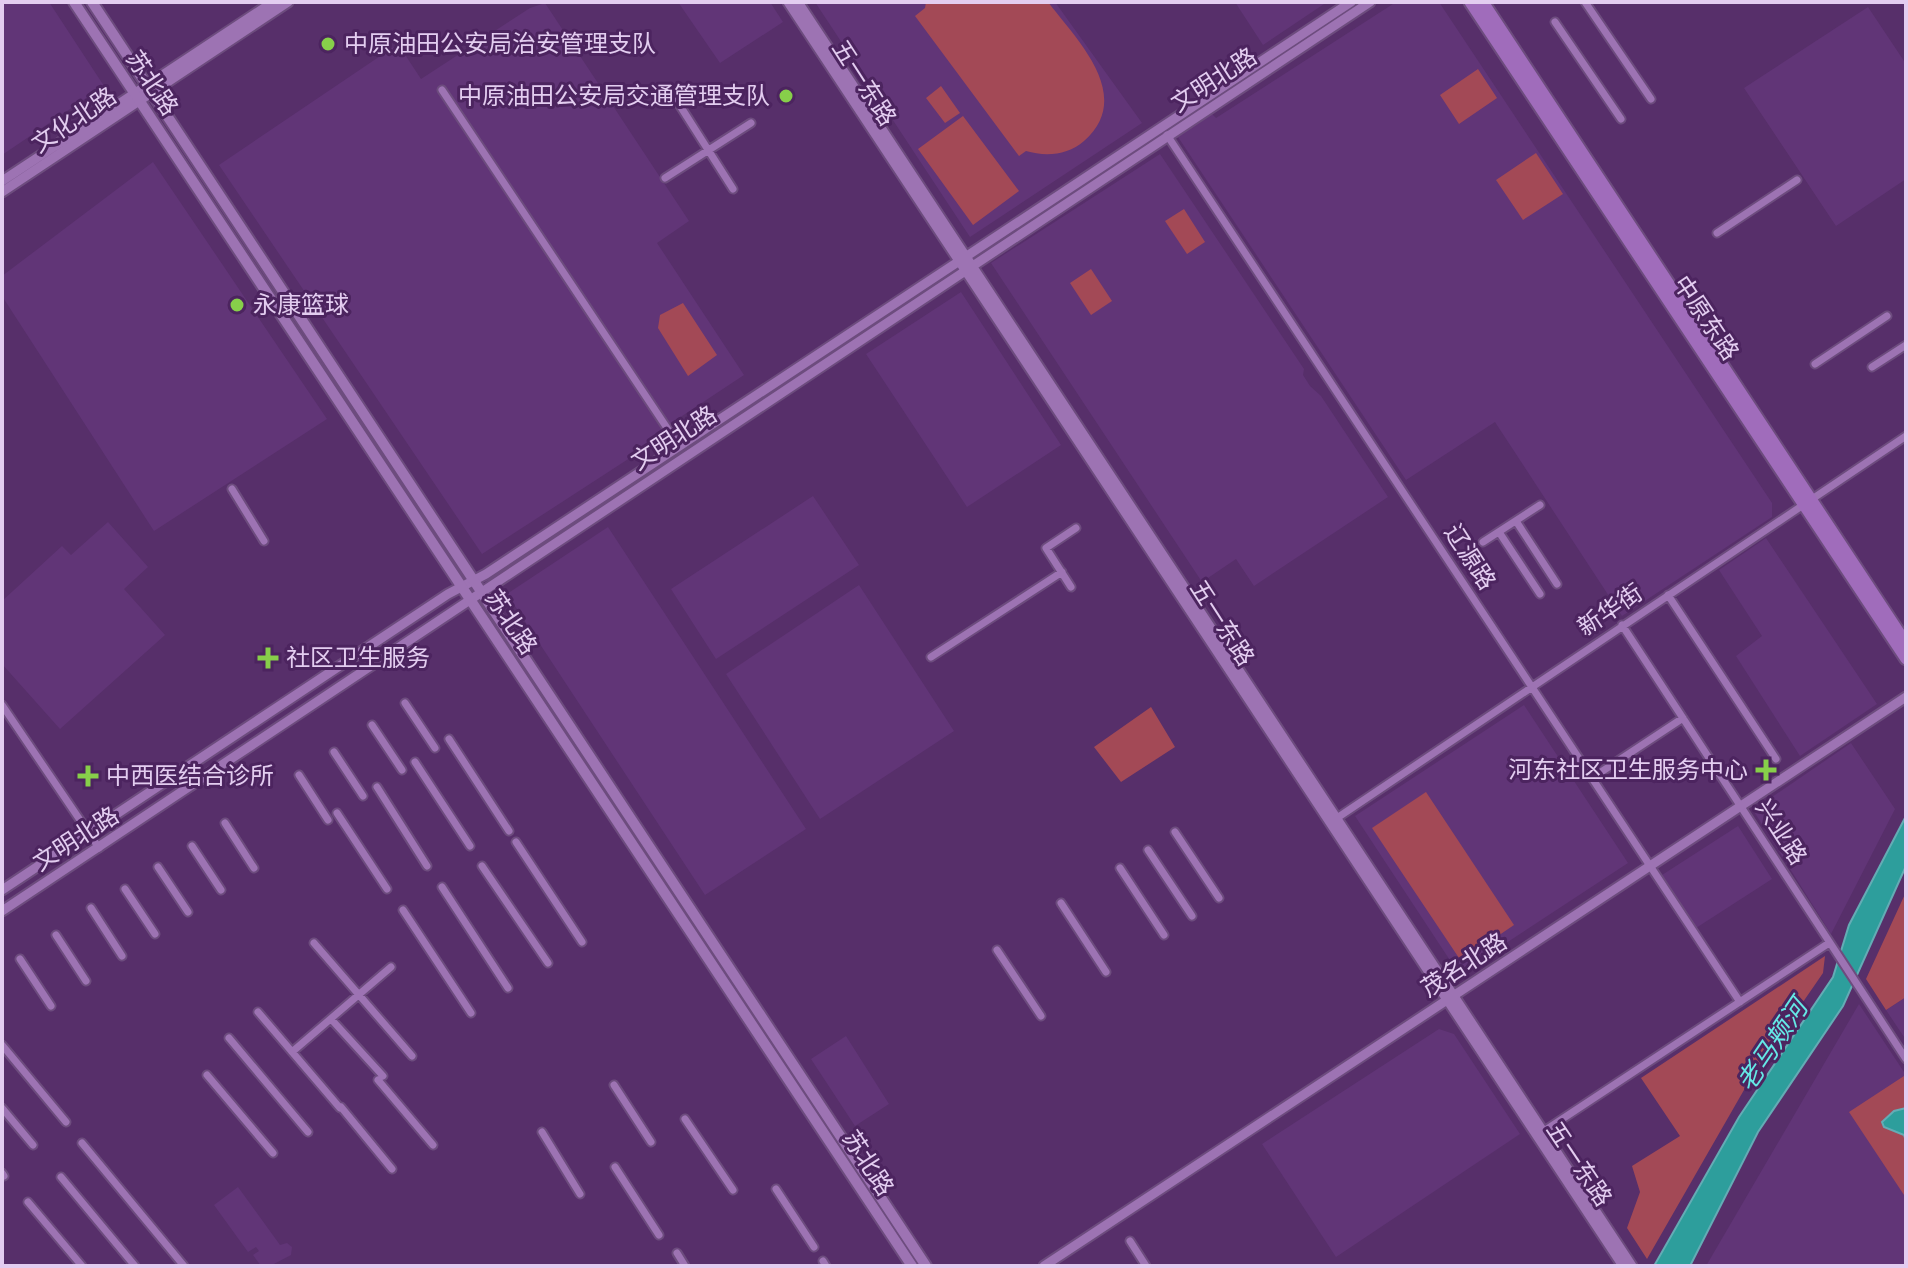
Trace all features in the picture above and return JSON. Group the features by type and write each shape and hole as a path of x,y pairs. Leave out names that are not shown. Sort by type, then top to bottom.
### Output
{"main road":[{"name":"苏北路","path":"74,2 912,1266"},
{"name":"苏北路","path":"92,2 926,1266"},
{"name":"中原东路","path":"1470,2 1906,643"},
{"name":"中原东路","path":"1483,2 1906,659"}],"street":[{"name":"文化北路","path":"2,192 273,2"},
{"name":"文化北路","path":"149,89 288,2"},
{"name":"五一东路","path":"788,2 1337,818 1623,1266"},
{"name":"五一东路","path":"798,2 964,263 1632,1266"},
{"name":"文明北路","path":"2,911 472,601 1351,2"},
{"name":"文明北路","path":"2,890 679,446 1370,2"},
{"path":"1585,2 1651,99"},
{"path":"1555,22 1621,119"},
{"path":"442,90 679,446"},
{"name":"文化北路","path":"2,181 137,97"},
{"path":"677,101 733,189"},
{"path":"665,178 751,123"},
{"name":"辽源路","path":"1167,135 1740,1002"},
{"path":"1717,233 1797,180"},
{"path":"1815,364 1887,316"},
{"path":"1872,367 1906,345"},
{"name":"新华街","path":"1337,818 1906,436"},
{"path":"232,489 264,541"},
{"path":"1483,542 1540,505"},
{"path":"1516,521 1557,584"},
{"path":"1071,587 1046,548 1076,528"},
{"path":"1499,532 1540,594"},
{"path":"931,657 1062,572"},
{"path":"1668,595 1776,759"},
{"name":"兴业路","path":"1622,625 1906,1059"},
{"name":"茂名北路","path":"1044,1266 1906,697"},
{"path":"405,703 435,748"},
{"path":"2,705 99,848"},
{"path":"1592,778 1683,718"},
{"path":"372,725 402,770"},
{"path":"449,739 509,831"},
{"path":"334,752 363,796"},
{"path":"415,762 470,846"},
{"path":"299,775 328,820"},
{"path":"377,787 427,866"},
{"path":"337,813 387,889"},
{"path":"225,823 254,868"},
{"path":"1175,832 1219,898"},
{"path":"516,842 582,942"},
{"path":"192,846 221,890"},
{"path":"1148,850 1192,916"},
{"path":"482,866 548,963"},
{"path":"158,867 188,912"},
{"path":"1120,868 1164,935"},
{"path":"442,887 508,988"},
{"path":"125,889 155,934"},
{"path":"1061,903 1106,972"},
{"path":"91,908 122,956"},
{"path":"403,910 471,1013"},
{"path":"56,935 86,981"},
{"path":"314,943 412,1056"},
{"path":"1544,1131 1829,943"},
{"path":"997,950 1041,1016"},
{"path":"20,959 51,1006"},
{"path":"292,1052 391,967"},
{"path":"258,1012 392,1169"},
{"path":"331,1019 433,1145"},
{"path":"229,1038 308,1132"},
{"path":"2,1045 66,1122"},
{"path":"207,1075 273,1153"},
{"path":"614,1085 651,1142"},
{"path":"2,1108 33,1145"},
{"path":"685,1119 733,1190"},
{"path":"542,1132 580,1194"},
{"path":"82,1143 184,1266"},
{"path":"615,1167 659,1235"},
{"path":"61,1177 135,1266"},
{"path":"776,1189 814,1247"},
{"path":"28,1202 82,1266"},
{"path":"1130,1241 1146,1266"},
{"path":"677,1253 685,1266"}],"shaded area":[{"path":"2,2 49,2 104,86 2,155"},
{"path":"678,2 770,2 783,22 720,63"},
{"path":"815,2 1055,2 1142,123 970,237"},
{"path":"926,2 1048,2 1096,69 1103,87 1104,106 1098,124 1084,141 1064,152 1041,154 1026,151 1019,156 915,16 925,8"},
{"path":"1235,2 1327,2 1263,45"},
{"path":"1396,2 1439,2 1772,503 1772,517 1622,616 1495,422 1406,480 1178,137 1212,114 1216,118"},
{"path":"545,3 689,221 657,243 744,375 673,422 676,428 482,554 219,165 398,44 421,79 530,8"},
{"path":"1868,7 1906,64 1906,179 1836,226 1744,88"},
{"path":"1478,69 1497,98 1459,124 1440,95"},
{"path":"941,86 960,113 945,123 926,98"},
{"path":"963,116 1019,191 973,225 918,149"},
{"path":"1536,153 1563,194 1523,220 1496,180"},
{"path":"1160,154 1304,369 1303,375 1310,386 1321,396 1388,497 1254,586 1236,559 1202,582 991,263"},
{"path":"153,162 327,419 154,531 2,296 2,276"},
{"path":"1184,209 1205,242 1187,254 1165,221"},
{"path":"1091,269 1112,301 1091,315 1070,283"},
{"path":"961,292 1061,445 967,507 866,354"},
{"path":"683,303 717,355 688,376 658,328 660,315"},
{"path":"813,496 859,565 716,659 671,589"},
{"path":"108,522 148,567 124,589 165,635 60,729 2,664 2,601 62,546 71,555"},
{"path":"608,527 806,829 705,895 507,594"},
{"path":"1766,538 1877,704 1800,756 1736,656 1762,636 1719,570"},
{"path":"859,585 954,731 820,819 726,674"},
{"path":"1524,705 1628,863 1459,974 1355,816"},
{"path":"1151,707 1175,747 1121,782 1094,747"},
{"path":"1851,743 1895,809 1831,934 1753,810"},
{"path":"1426,792 1514,925 1461,961 1372,828"},
{"path":"1906,816 1906,866 1843,1006 1758,1132 1690,1266 1654,1266 1739,1117 1833,977 1849,925"},
{"path":"1738,826 1772,879 1696,928 1662,875"},
{"path":"1906,892 1906,997 1886,1010 1866,979"},
{"path":"1825,956 1823,973 1752,1076 1647,1259 1627,1228 1640,1192 1632,1166 1680,1136 1641,1078"},
{"path":"1906,997 1906,1040 1886,1010"},
{"path":"1859,1004 1906,1075 1906,1266 1706,1266"},
{"path":"1439,1029 1454,1034 1520,1134 1336,1257 1262,1144"},
{"path":"846,1036 889,1104 855,1126 811,1059"},
{"path":"1904,1076 1906,1079 1906,1198 1849,1112"},
{"path":"1906,1108 1906,1141 1904,1135 1884,1127 1882,1122 1894,1111"},
{"path":"238,1187 280,1245 287,1243 292,1247 291,1255 270,1266 261,1266 253,1255 259,1251 256,1247 248,1252 214,1205"}],"place":[{"name":"中原油田公安局治安管理支队","path":"328,44"},
{"name":"中原油田公安局交通管理支队","path":"786,96"},
{"name":"永康篮球","path":"237,305"},
{"name":"社区卫生服务","path":"268,658"},
{"name":"河东社区卫生服务中心","path":"1766,770"},
{"name":"中西医结合诊所","path":"88,776"}],"water label":[{"name":"老马颊河","path":"1772,1045"}]}
